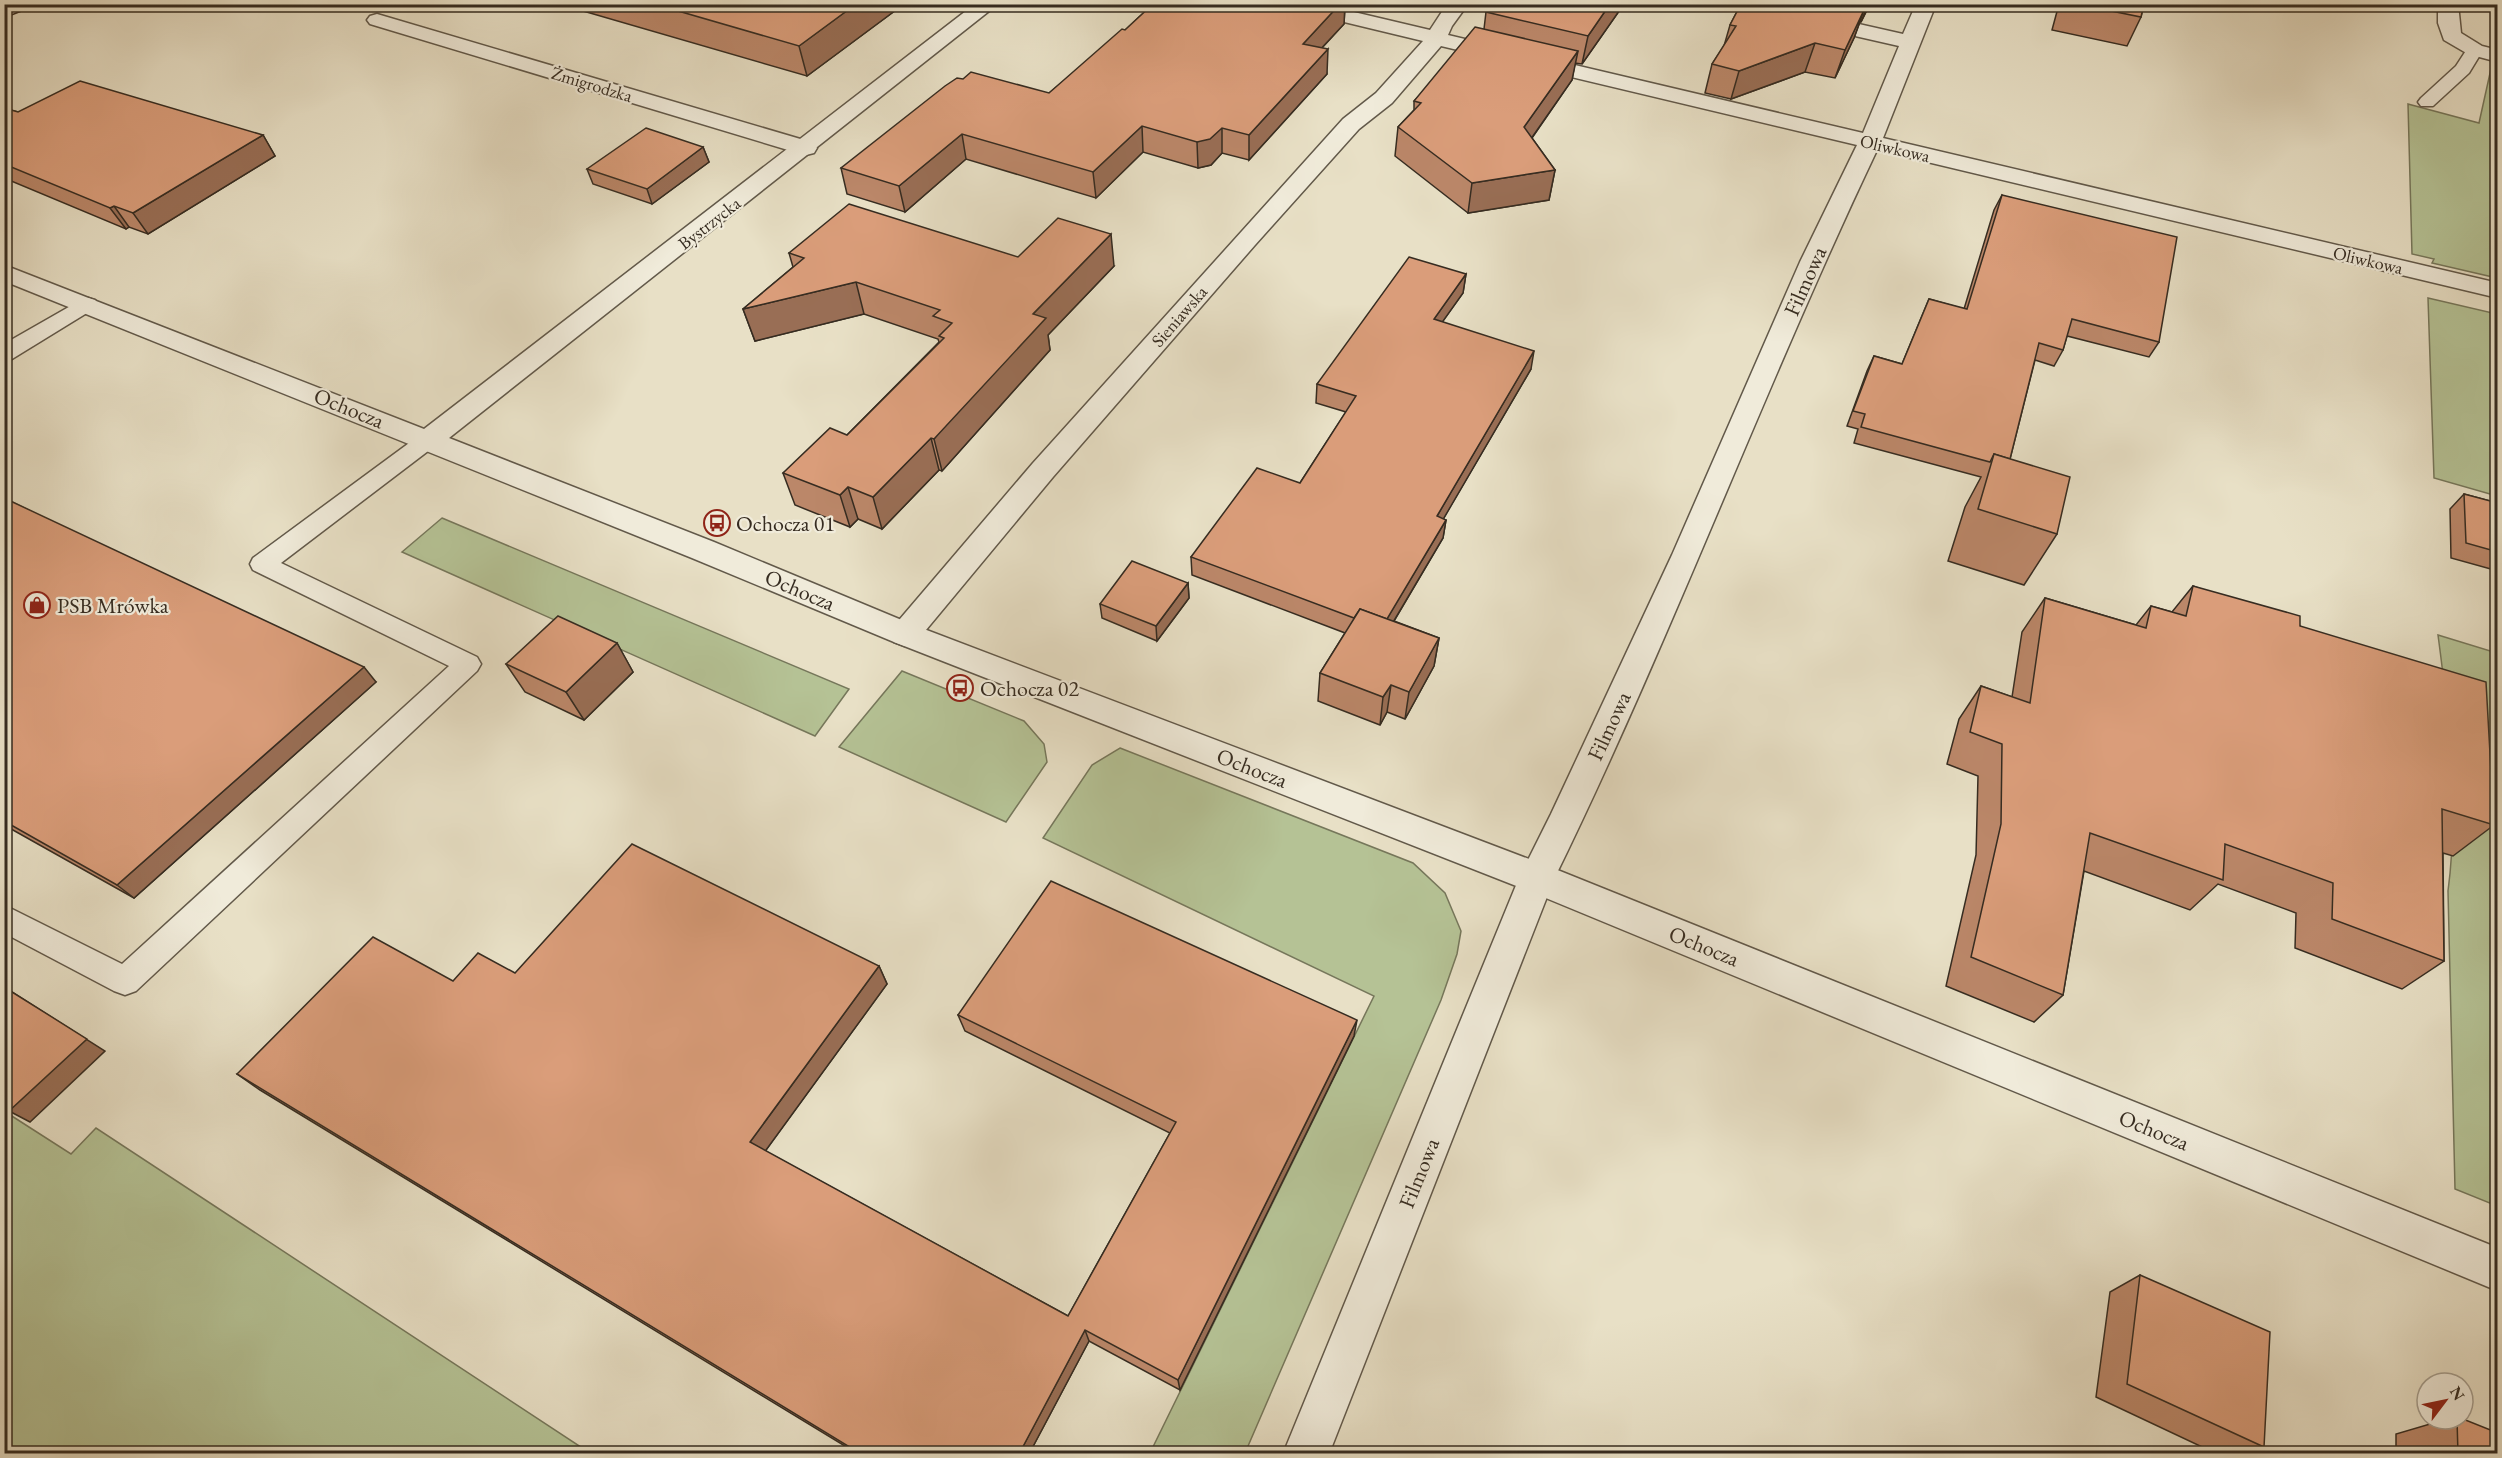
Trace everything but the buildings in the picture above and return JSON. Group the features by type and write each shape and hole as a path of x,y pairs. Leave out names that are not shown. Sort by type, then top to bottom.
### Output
{"street":[{"path":"4,11 20,4"},
{"name":"Bystrzycka","path":"428,440 806,148 988,4"},
{"name":"Oliwkowa","path":"1293,4 2498,291"},
{"name":"Sieniawska","path":"905,634 1043,470 1246,240 1351,124 1384,98 1437,38 1442,25 1458,4"},
{"path":"1740,4 1911,42"},
{"name":"Filmowa","path":"1306,1454 1537,878 1567,818 1682,566 1812,262 1870,142 1926,4"},
{"path":"2448,14 2451,36 2475,50 2498,56"},
{"name":"Żmigrodzka","path":"377,20 806,148"},
{"name":"Ochocza","path":"4,272 428,440 905,634 1537,878 2498,1270"}],"lane":[{"path":"2427,102 2463,69 2475,50"},
{"path":"4,354 88,304"},
{"path":"4,918 125,981 468,664 262,564 428,440"}],"green space":[{"path":"2492,64 2498,65 2497,278 2432,263 2434,259 2412,254 2408,104 2479,123"},
{"path":"2428,298 2497,314 2497,496 2434,478"},
{"path":"442,518 849,689 815,736 402,552"},
{"path":"2438,635 2497,653 2497,1206 2455,1189 2448,891 2453,796 2449,730"},
{"path":"902,671 1024,721 1044,744 1047,762 1006,822 839,747"},
{"path":"1120,748 1413,863 1445,893 1461,931 1457,954 1441,1000 1245,1453 1150,1453 1374,996 1043,838 1092,765"},
{"path":"4,1111 71,1154 96,1128 590,1453 5,1453"}],"place":[{"name":"Ochocza 01","path":"717,523"},
{"name":"PSB Mrówka","path":"37,605"},
{"name":"Ochocza 02","path":"960,688"}]}
